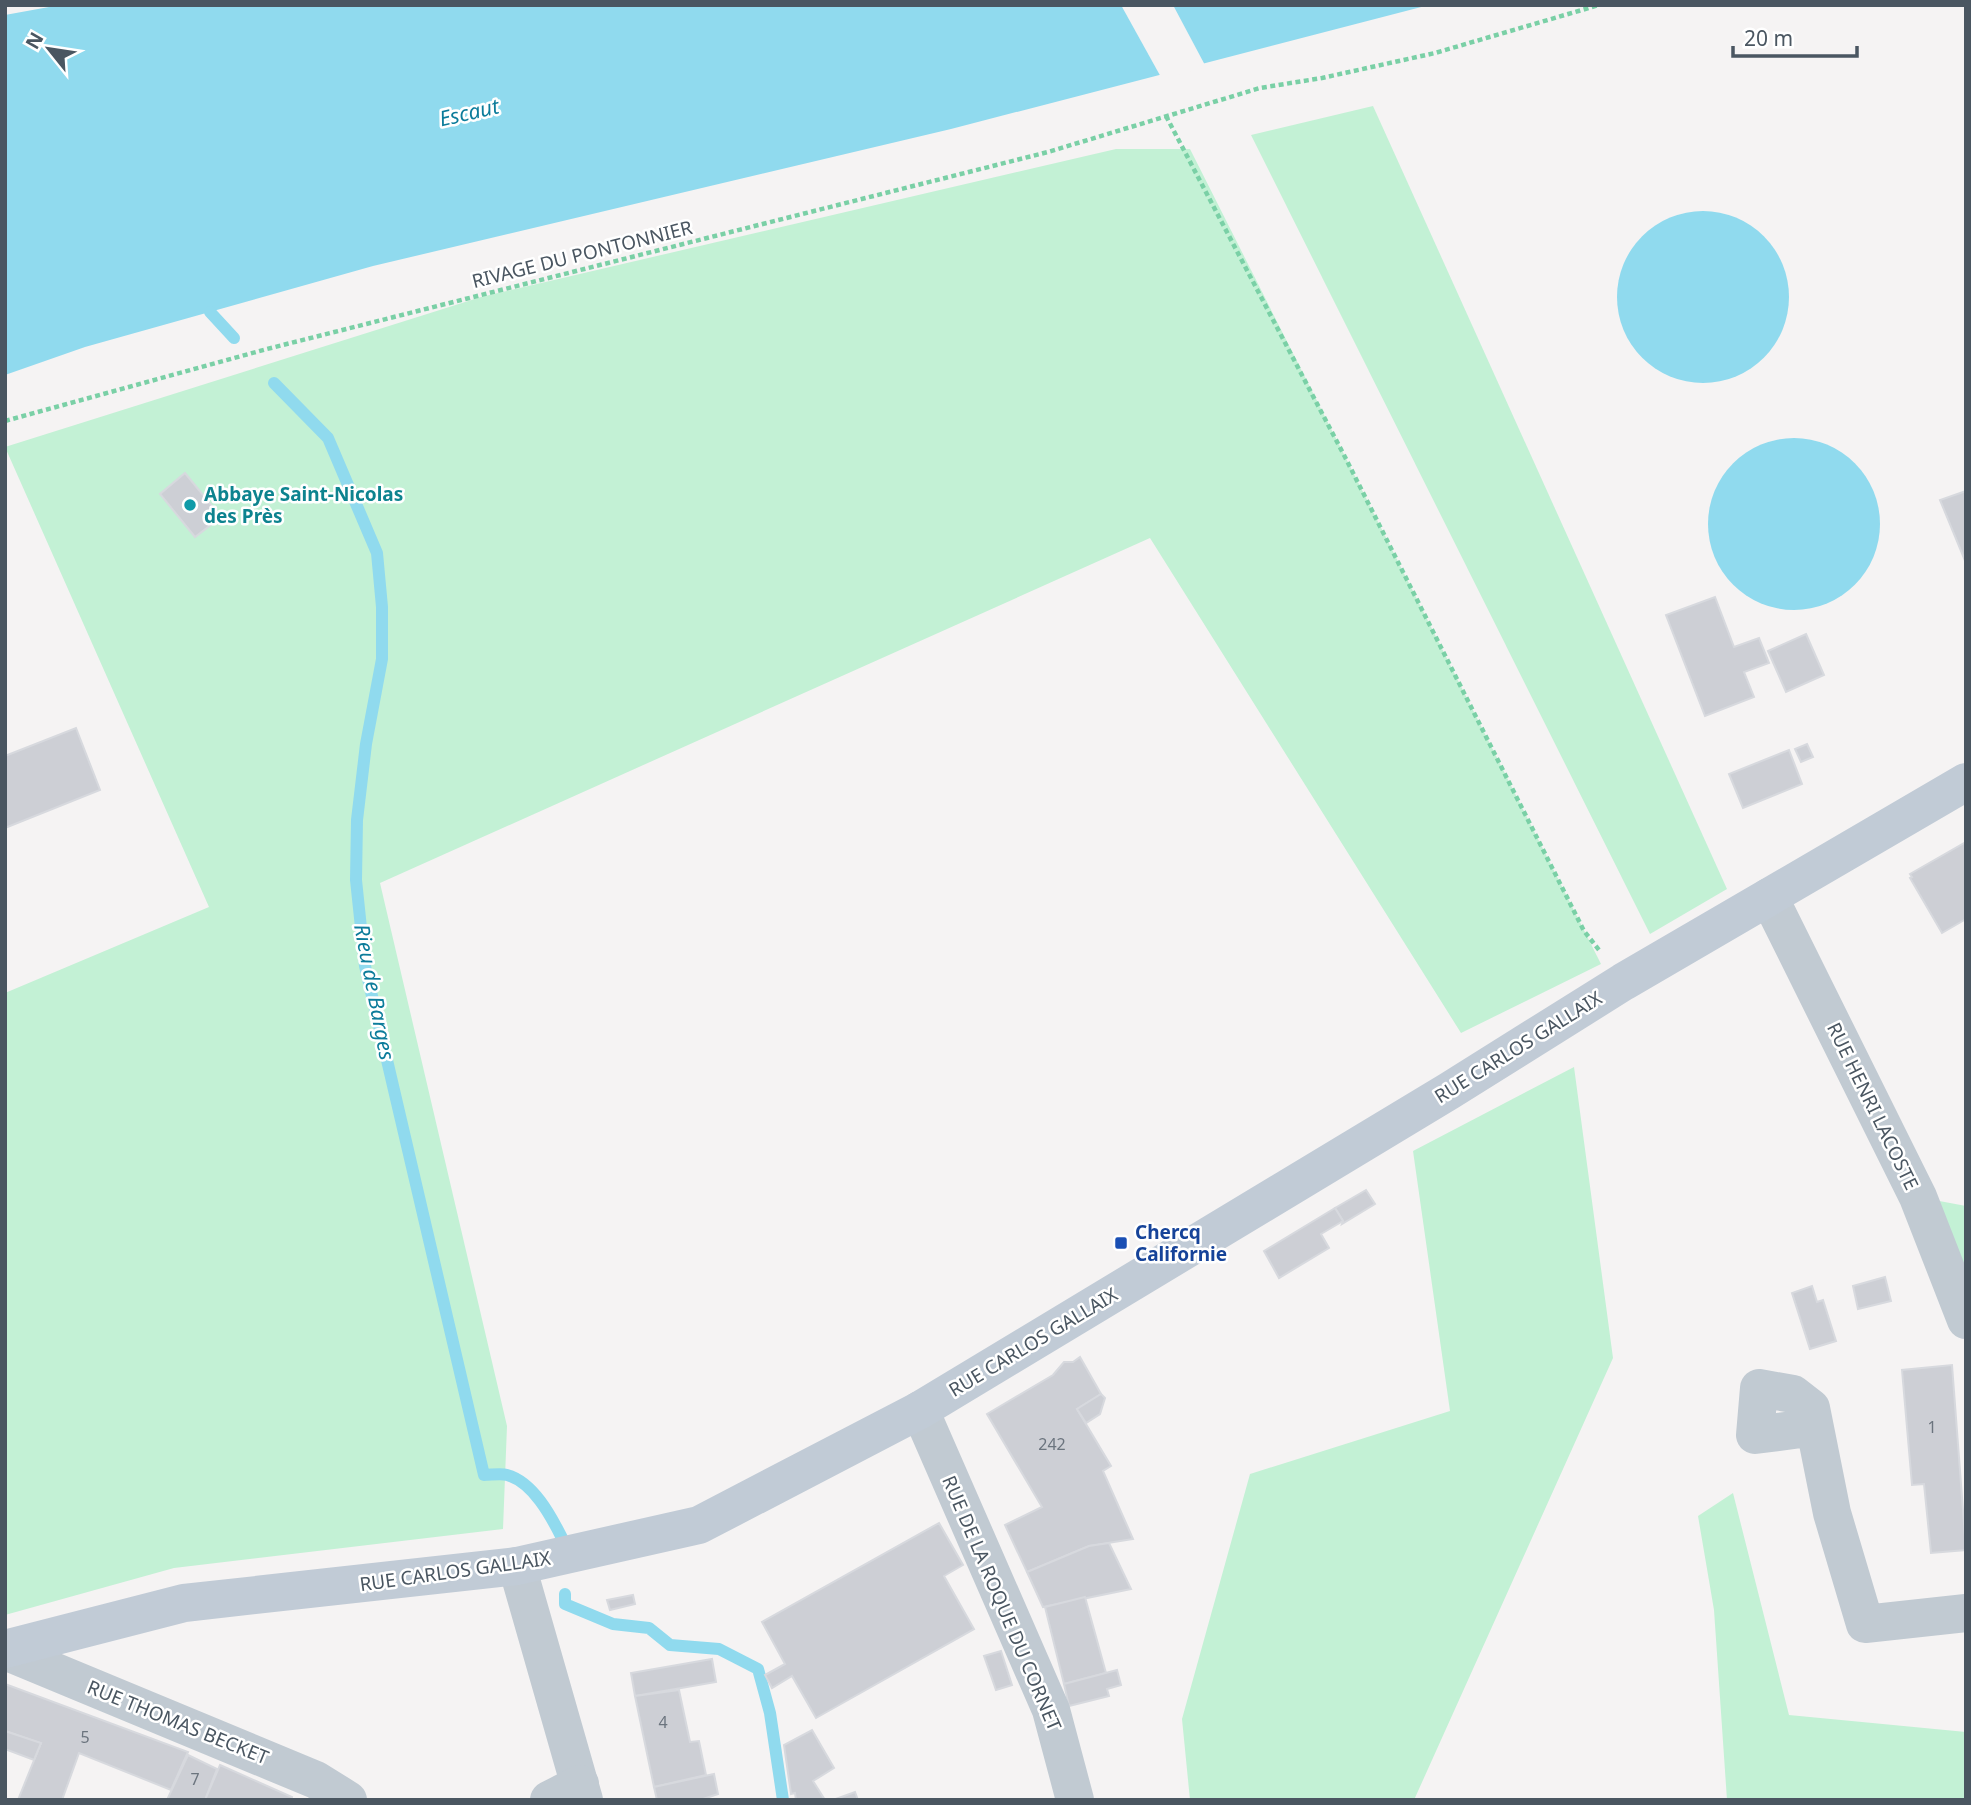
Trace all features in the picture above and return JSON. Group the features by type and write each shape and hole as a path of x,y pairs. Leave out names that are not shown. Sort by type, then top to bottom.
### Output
{"main road":[{"name":"RUE CARLOS GALLAIX","path":"5,1650 184,1603 517,1566 699,1525 920,1410 1449,1091 1623,982 1966,782"}],"street":[{"name":"RUE HENRI LACOSTE","path":"1769,897 1918,1197 1966,1320"},
{"name":"RUE DE LA ROQUE DU CORNET","path":"920,1410 1051,1710 1075,1800"},
{"path":"1814,1433 1832,1513 1865,1624 1966,1613"},
{"path":"517,1566 571,1794"},
{"name":"RUE THOMAS BECKET","path":"5,1650 316,1780 348,1800"}],"path":[{"name":"RIVAGE DU PONTONNIER","path":"5,421 386,318 1048,152 1260,88 1322,79 1435,53 1599,5"},
{"path":"1166,116 1345,457 1584,931 1623,982"}],"green space":[{"path":"1373,106 1727,889 1650,934 1251,135"},
{"path":"1116,149 1190,149 1601,964 1461,1033 1150,538 380,883 507,1426 503,1529 174,1568 5,1615 5,993 209,907 5,447 481,297"},
{"path":"1574,1067 1613,1358 1414,1800 1190,1800 1182,1719 1250,1474 1450,1411 1413,1151"},
{"path":"1918,1197 1966,1206 1966,1320"},
{"path":"1733,1493 1789,1715 1966,1732 1966,1800 1727,1800 1714,1610 1698,1516"}],"water":[{"name":"Escaut","path":"60,5 1429,5 951,129 373,266 85,347 5,375 5,15"},
{"path":"1703,211 1736,217 1764,236 1783,264 1789,297 1783,330 1764,358 1736,377 1703,383 1670,377 1642,358 1623,330 1617,297 1623,264 1642,236 1670,217"},
{"path":"1794,438 1827,445 1855,463 1873,491 1880,524 1873,557 1855,585 1827,603 1794,610 1761,603 1733,585 1715,557 1708,524 1715,491 1733,463 1761,445"}],"pier":[{"path":"1121,5 1173,5 1206,67 1162,79"}],"building":[{"name":"Abbaye Saint-Nicolas des Près","path":"185,473 221,517 195,537 160,494"},
{"path":"1966,491 1966,563 1940,500"},
{"path":"1715,597 1734,647 1759,638 1769,663 1744,672 1754,697 1705,716 1666,615"},
{"path":"1806,634 1824,675 1786,692 1768,651"},
{"path":"76,728 100,790 5,828 5,756"},
{"path":"1807,744 1813,757 1801,762 1795,749"},
{"path":"1789,750 1802,784 1743,808 1729,774"},
{"path":"1966,842 1966,919 1942,933 1910,874"},
{"path":"1366,1190 1375,1204 1342,1224 1343,1221 1335,1208"},
{"path":"1335,1208 1343,1221 1321,1234 1329,1248 1279,1278 1264,1251"},
{"path":"1885,1277 1891,1301 1858,1309 1853,1286"},
{"path":"1812,1286 1817,1302 1823,1300 1836,1341 1810,1349 1792,1293"},
{"path":"1080,1357 1101,1394 1077,1409 1111,1466 1103,1471 1133,1539 1089,1546 1027,1572 1005,1525 1042,1507 987,1414 1053,1375 1064,1362 1073,1362"},
{"path":"1952,1365 1966,1550 1931,1553 1924,1484 1912,1485 1902,1370"},
{"path":"1101,1394 1105,1398 1100,1414 1086,1423 1077,1409"},
{"path":"939,1523 963,1565 944,1576 974,1629 816,1718 792,1676 772,1688 765,1675 785,1664 762,1622"},
{"path":"1109,1543 1131,1589 1043,1607 1027,1572 1089,1546"},
{"path":"633,1595 635,1604 610,1610 607,1600"},
{"path":"1085,1597 1106,1673 1064,1684 1045,1607"},
{"path":"1001,1651 1012,1685 996,1690 984,1656"},
{"path":"712,1659 716,1682 635,1696 631,1673"},
{"path":"1117,1670 1121,1685 1107,1689 1109,1696 1069,1706 1064,1684"},
{"path":"5,1684 188,1752 171,1790 79,1753 62,1800 18,1800 41,1743 5,1731"},
{"path":"679,1690 690,1742 699,1741 706,1775 654,1787 635,1696"},
{"path":"812,1730 834,1768 813,1781 825,1800 796,1800 795,1793 791,1794 784,1745"},
{"path":"5,1731 41,1743 34,1760 5,1749"},
{"path":"188,1755 217,1769 205,1800 167,1800"},
{"path":"220,1765 292,1797 291,1800 205,1800"},
{"path":"714,1774 718,1794 700,1800 657,1800 654,1787"},
{"path":"855,1792 858,1800 833,1800"}],"waterway":[{"name":"Rieu de Barges","path":"210,312 234,338"},
{"name":"Rieu de Barges","path":"274,383 328,438 377,553 382,607 382,659 366,744 357,820 356,880 365,966 484,1475 505,1474 525,1485 540,1501 562,1538"},
{"name":"Rieu de Barges","path":"565,1594 565,1604 613,1624 649,1628 670,1645 719,1649 758,1669 770,1713 783,1800"}],"place":[{"name":"Abbaye Saint-Nicolas des Près","path":"190,505"},
{"name":"Chercq Californie","path":"1121,1243"}]}
